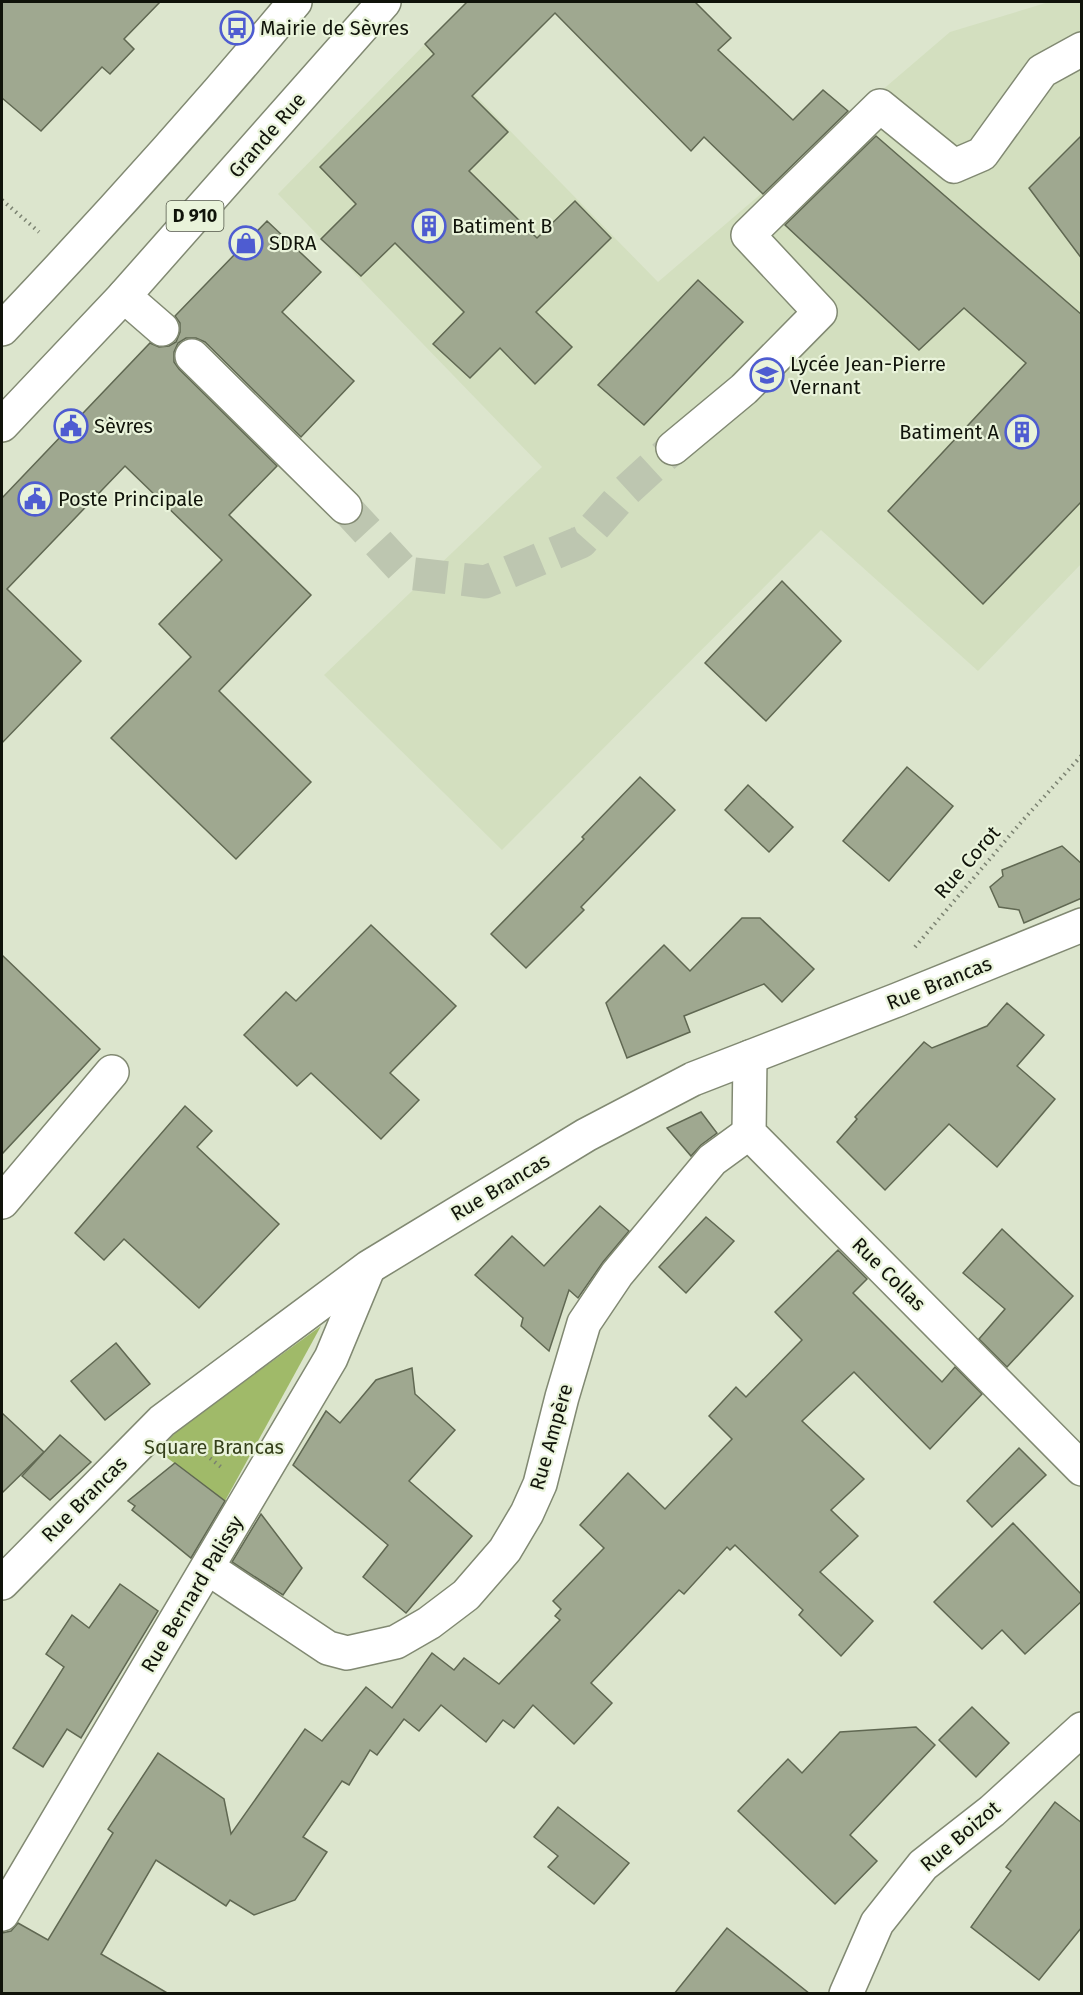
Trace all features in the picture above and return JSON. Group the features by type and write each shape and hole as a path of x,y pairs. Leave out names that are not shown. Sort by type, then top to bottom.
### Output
{"street":[{"path":"2,329 211,103 295,2"},
{"name":"Grande Rue","path":"2,426 124,296 384,2"},
{"path":"674,448 744,388 820,312 748,235 880,105 954,166 982,154 1042,71 1082,49"},
{"path":"124,296 162,329"},
{"path":"192,356 345,507"},
{"name":"Rue Brancas","path":"2,1583 162,1421 369,1267 586,1135 693,1079 1082,925"},
{"path":"749,1133 750,1057"},
{"path":"2,1202 112,1072"},
{"name":"Rue Collas","path":"749,1133 1082,1469"},
{"name":"Rue Ampère","path":"208,1568 328,1648 347,1653 396,1642 429,1623 466,1595 505,1550 527,1513 540,1484 584,1323 616,1274 712,1160 749,1133"},
{"name":"Rue Bernard Palissy","path":"2,1914 331,1358 369,1267"},
{"name":"Rue Boizot","path":"846,1994 877,1923 923,1864 992,1811 1082,1729"}],"path":[{"path":"2,200 69,258"},
{"name":"Rue Corot","path":"897,1000 902,964 914,948 1023,820 1082,755"},
{"path":"162,1421 252,1491"}],"shaded area":[{"name":"Lycée Jean-Pierre Vernant","path":"1049,2 1081,2 1081,564 978,671 821,530 502,850 324,675 542,467 278,194 425,44 658,282 950,32"}],"green space":[{"name":"Square Brancas","path":"321,1326 225,1501 158,1451 180,1428"}],"building":[{"path":"2,2 160,2 124,39 134,49 110,74 102,67 41,131 2,98"},
{"path":"467,2 695,2 731,38 718,50 793,120 823,90 848,111 763,194 704,137 691,151 555,13 472,96 508,132 469,171 537,238 575,201 611,238 536,312 572,347 535,384 500,348 470,378 433,344 464,312 395,243 361,276 321,239 356,204 320,167 434,54 425,44"},
{"path":"1082,135 1082,259 1029,188"},
{"name":"Batiment A","path":"876,136 1082,315 1082,501 983,604 888,511 1026,363 964,308 919,350 785,225"},
{"path":"267,221 321,272 282,312 354,381 301,437 205,342 196,338 186,338 178,343 174,352 174,362 179,369 277,466 229,515 311,595 219,691 311,782 236,859 111,738 191,657 159,624 222,560 125,466 7,589 81,661 2,743 2,498 150,343 159,347 169,346 176,342 180,332 180,323 175,316"},
{"path":"698,280 743,322 644,425 598,385"},
{"path":"782,581 841,641 766,721 705,663"},
{"path":"907,767 953,806 889,881 843,841"},
{"path":"640,777 675,810 581,907 584,910 526,968 491,934 584,839 582,837"},
{"path":"748,785 793,827 769,852 725,810"},
{"path":"1062,846 1082,864 1082,898 1024,923 1019,910 999,907 990,887 1003,876 1002,870"},
{"path":"742,918 760,918 814,969 782,1002 764,984 684,1016 690,1032 627,1058 606,1003 664,945 690,971"},
{"path":"371,925 456,1006 390,1073 419,1100 381,1139 311,1073 297,1086 244,1035 286,992 296,1001"},
{"path":"2,955 100,1049 2,1154"},
{"path":"1007,1003 1044,1035 1017,1066 1055,1099 997,1167 949,1124 885,1190 837,1142 857,1119 855,1117 924,1042 932,1048 987,1026"},
{"path":"185,1106 212,1131 197,1147 279,1224 199,1308 124,1239 104,1260 75,1233"},
{"path":"701,1112 717,1133 691,1156 667,1128"},
{"path":"600,1206 629,1231 603,1262 578,1298 569,1290 549,1351 521,1326 523,1318 475,1275 512,1236 544,1266"},
{"path":"706,1217 734,1241 686,1293 659,1267"},
{"path":"1002,1229 1073,1296 1007,1367 979,1339 1005,1309 963,1273"},
{"path":"838,1250 867,1279 853,1293 942,1382 955,1367 982,1394 930,1449 854,1372 802,1421 864,1479 831,1510 858,1536 820,1572 873,1621 841,1656 799,1615 803,1610 735,1545 730,1550 727,1547 684,1594 679,1590 591,1683 612,1703 574,1744 533,1705 514,1728 503,1720 486,1742 441,1705 419,1731 404,1719 377,1755 370,1750 349,1785 342,1781 303,1837 327,1852 295,1900 254,1915 230,1900 226,1906 156,1860 101,1954 169,1994 2,1994 2,1933 11,1931 18,1923 48,1940 113,1833 108,1829 158,1753 224,1799 231,1834 305,1729 322,1741 366,1687 392,1708 432,1653 454,1670 464,1658 499,1684 560,1620 555,1616 561,1609 553,1601 604,1548 580,1525 628,1473 665,1509 732,1439 709,1416 736,1387 746,1397 802,1340 775,1312"},
{"path":"116,1343 150,1384 105,1420 71,1381"},
{"path":"412,1368 415,1394 455,1430 409,1481 472,1536 406,1613 363,1577 388,1545 293,1465 326,1411 340,1423 376,1380"},
{"path":"2,1413 44,1452 2,1493"},
{"path":"60,1435 91,1462 50,1500 22,1476"},
{"path":"1019,1448 1046,1475 992,1527 967,1501"},
{"path":"175,1463 225,1501 191,1558 132,1510 135,1506 128,1501"},
{"path":"261,1514 302,1568 283,1595 232,1562"},
{"path":"1013,1523 1082,1595 1082,1601 1025,1654 1002,1630 982,1649 934,1602"},
{"path":"120,1584 158,1611 81,1738 67,1729 43,1767 13,1748 64,1667 46,1654 72,1615 89,1628"},
{"path":"972,1707 1009,1743 976,1777 939,1740"},
{"path":"916,1727 935,1745 850,1835 877,1861 835,1904 738,1811 788,1759 802,1773 840,1732"},
{"path":"1055,1802 1082,1823 1082,1927 1039,1980 971,1927 1011,1871 1006,1867"},
{"path":"558,1807 629,1863 594,1904 548,1867 558,1856 534,1837"},
{"path":"727,1928 810,1994 674,1994"}],"tunnel":[{"path":"345,507 406,573 485,582 581,542 627,490 673,448"}],"place":[{"name":"Mairie de Sèvres","path":"237,28"},
{"name":"Batiment B","path":"429,226"},
{"name":"SDRA","path":"246,243"},
{"name":"Lycée Jean-Pierre Vernant","path":"767,375"},
{"name":"Sèvres","path":"71,426"},
{"name":"Batiment A","path":"1022,432"},
{"name":"Poste Principale","path":"35,499"}]}
